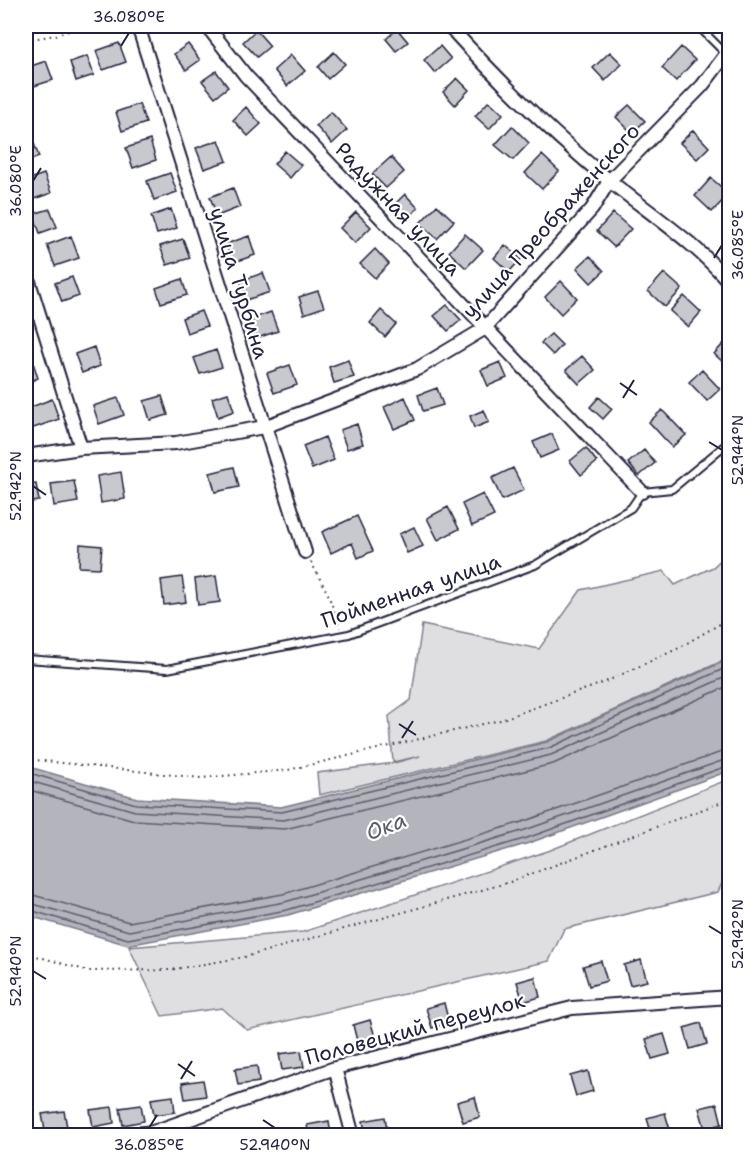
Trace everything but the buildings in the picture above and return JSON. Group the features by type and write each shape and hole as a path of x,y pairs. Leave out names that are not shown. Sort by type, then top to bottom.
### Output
{"street":[{"name":"улица Турбина","path":"138,26 305,552"},
{"name":"Радужная улица","path":"207,26 246,76 484,329 642,492"},
{"path":"449,26 510,91 609,181 684,238 729,283"},
{"name":"улица Преображенского","path":"26,456 81,448 176,443 264,427 417,369 484,329 592,208 609,181 702,86 728,54"},
{"path":"26,272 81,448"},
{"name":"Половецкий переулок","path":"118,1136 153,1132 335,1068 572,1008 729,997"},
{"path":"335,1068 353,1136"}],"lane":[{"path":"698,26 728,54"},
{"path":"642,492 672,489 729,441"},
{"name":"Пойменная улица","path":"26,659 167,669 342,636 535,566 631,508 642,492"}],"path":[{"path":"26,40 56,35 84,26"},
{"path":"305,552 328,594 342,636"},
{"path":"26,759 201,778 288,770 500,720 603,683 677,649 729,618"},
{"path":"26,953 88,971 169,970 245,957 510,882 729,799"}],"shaded area":[{"path":"729,552 729,658 546,741 319,795 317,773 394,763 420,756 393,762 389,716 411,700 422,625 539,649 581,590 664,571 675,585 713,567"},
{"path":"729,779 729,867 718,892 564,929 549,961 247,1030 222,1008 162,1016 129,947 303,932 548,851"}],"water":[{"name":"Ока","path":"729,659 729,771 529,843 288,915 128,945 26,915 26,766 137,798 281,807 547,742"}]}
